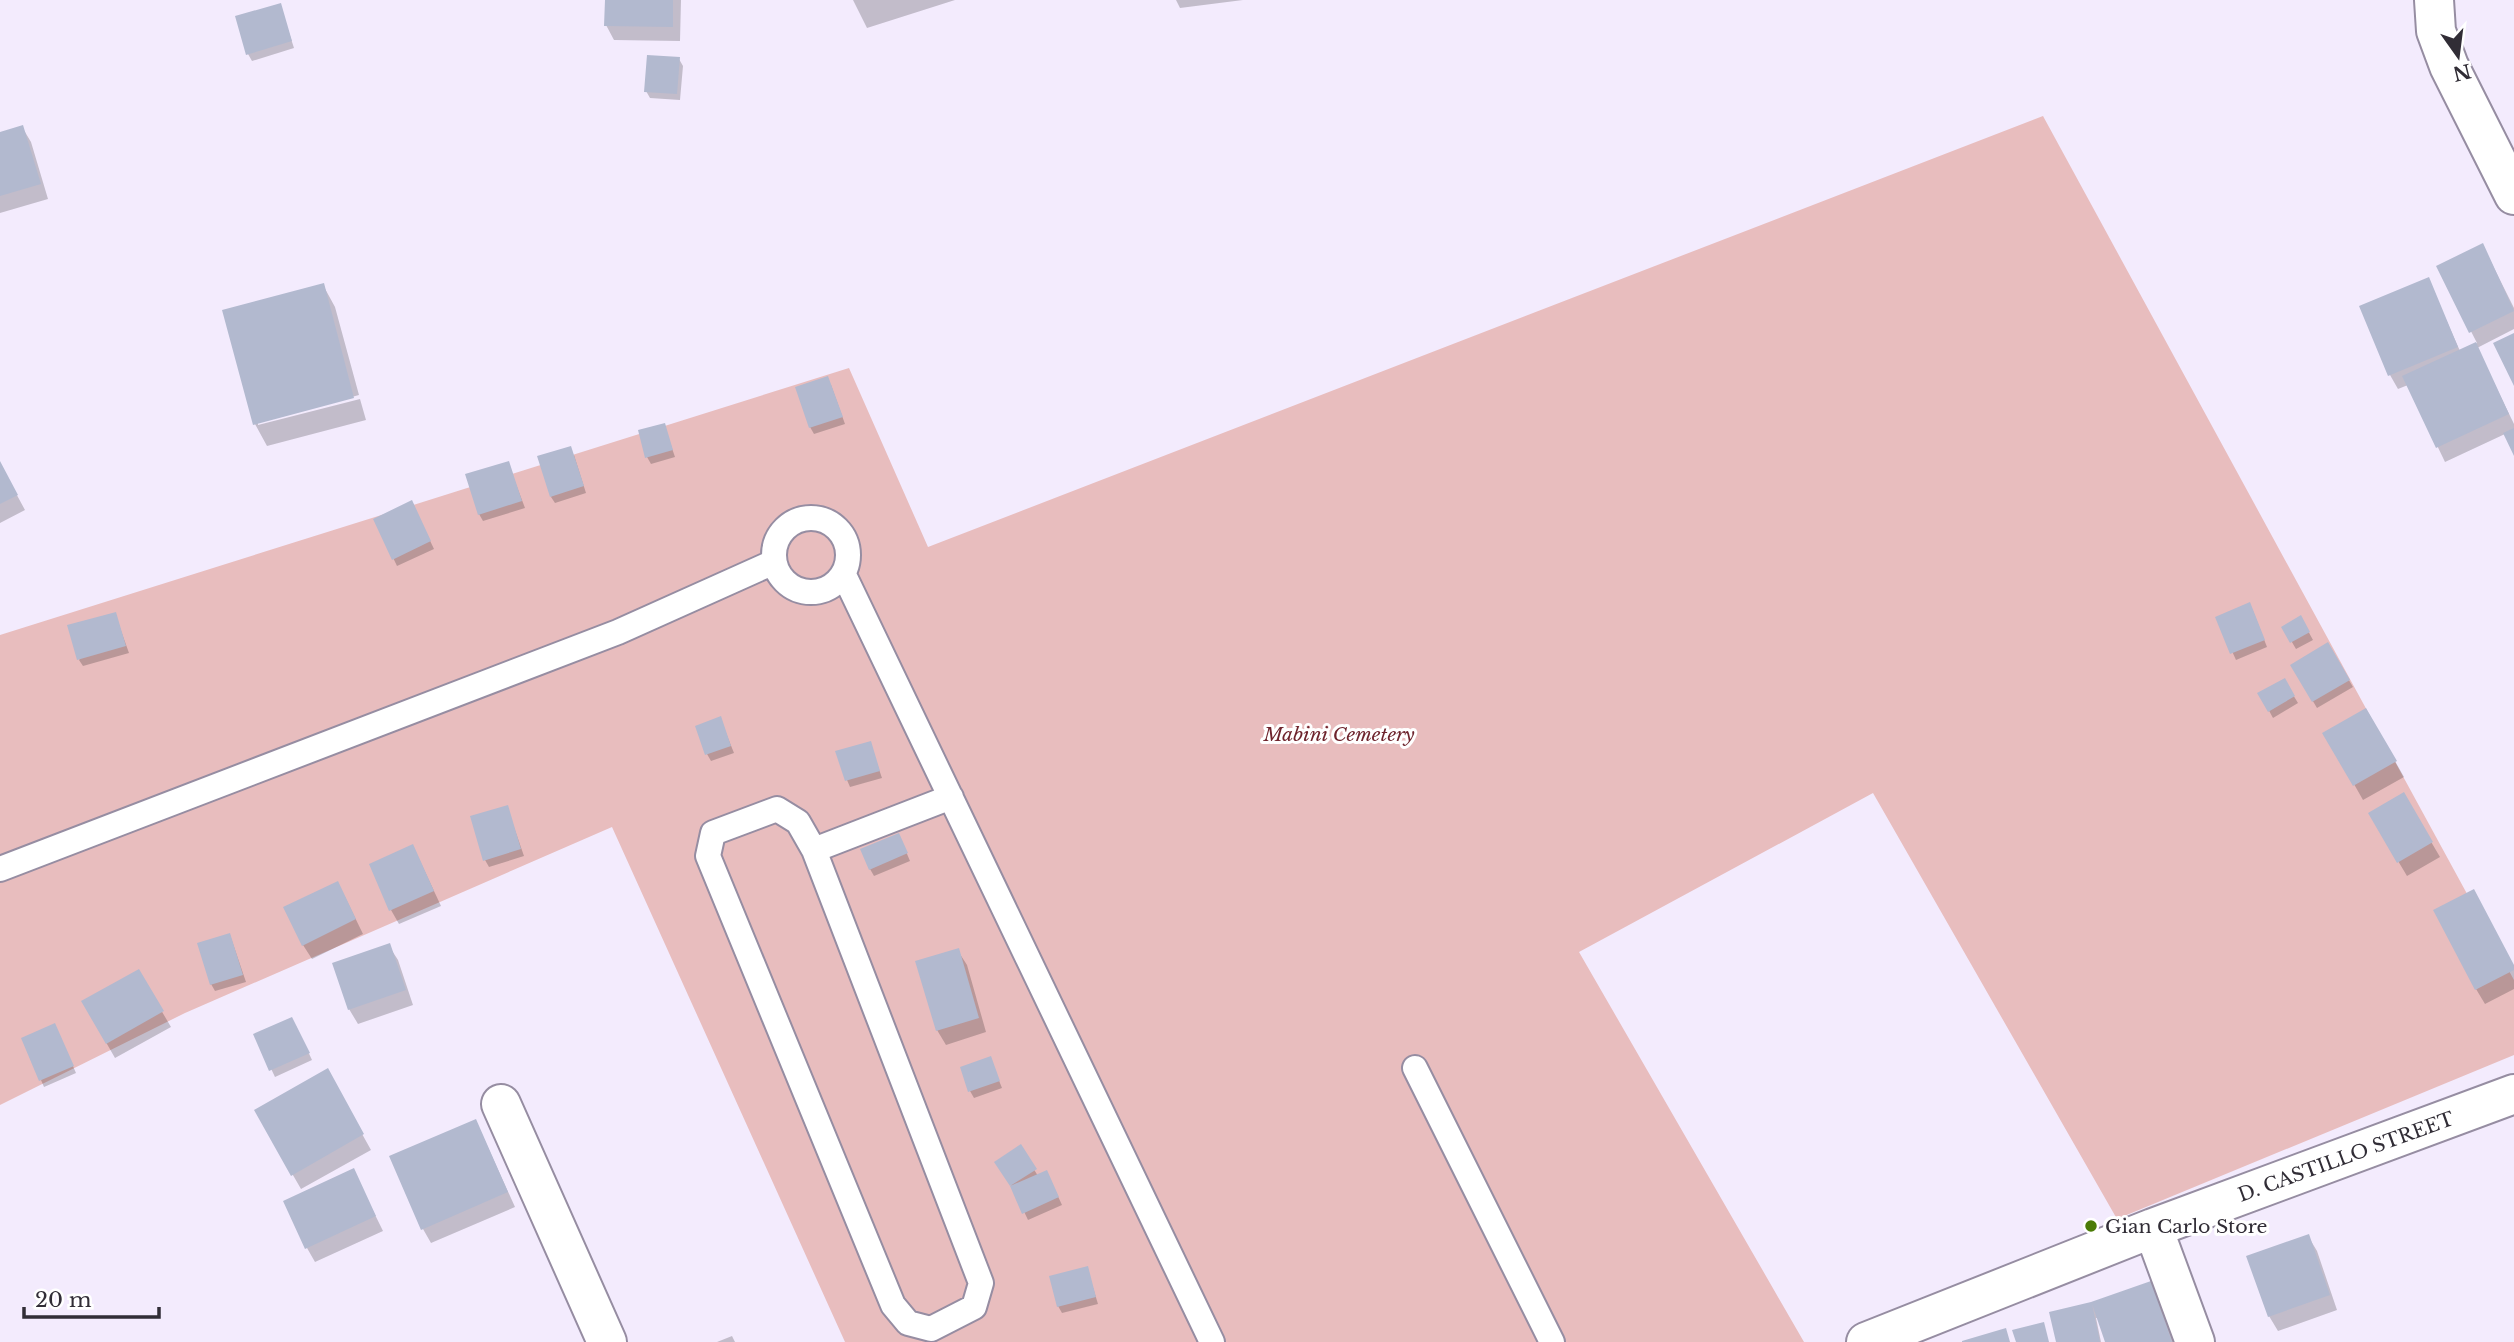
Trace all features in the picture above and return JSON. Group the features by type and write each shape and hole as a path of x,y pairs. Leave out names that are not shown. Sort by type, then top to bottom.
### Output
{"street":[{"path":"2434,0 2436,31 2449,66 2514,195"},
{"name":"D. CASTILLO STREET","path":"1866,1342 2153,1228 2514,1094"},
{"path":"501,1104 607,1342"},
{"path":"2153,1228 2195,1342"}],"lane":[{"path":"803,518 817,518 838,529 846,540 849,554 844,575 823,591 811,593 787,584 779,575 774,562 775,544 781,532 791,523 803,518"},
{"path":"0,869 618,632 774,562"},
{"path":"844,575 1212,1342"},
{"path":"814,850 951,797"},
{"path":"777,809 798,822 814,850 981,1283 974,1307 931,1329 908,1323 893,1305 708,856 713,833 777,809"},
{"path":"1415,1068 1552,1342"}],"green space":[{"name":"Mabini Cemetery","path":"2043,116 2514,980 2514,1055 2117,1219 1873,793 1579,952 1804,1342 845,1342 612,827 185,1013 0,1105 0,635 849,368 928,547"}],"building":[{"path":"605,0 673,0 673,27 604,26"},
{"path":"281,3 292,41 246,55 235,16"},
{"path":"647,55 680,57 677,94 644,92"},
{"path":"23,125 41,184 0,196 0,132"},
{"path":"2483,243 2514,311 2469,333 2436,266"},
{"path":"2429,277 2458,347 2388,376 2359,306"},
{"path":"324,283 354,398 253,425 222,310"},
{"path":"2514,333 2514,386 2493,343"},
{"path":"2476,342 2509,414 2436,448 2402,376"},
{"path":"828,376 843,417 809,428 795,387"},
{"path":"665,423 673,450 645,458 638,430"},
{"path":"2514,428 2514,456 2503,433"},
{"path":"571,446 584,486 550,497 537,456"},
{"path":"0,461 18,495 0,504"},
{"path":"509,461 522,501 478,515 465,474"},
{"path":"412,500 431,541 392,560 373,519"},
{"path":"2250,602 2265,640 2230,654 2215,617"},
{"path":"116,612 126,646 77,660 67,625"},
{"path":"2301,615 2310,632 2290,643 2281,627"},
{"path":"2328,642 2350,680 2312,702 2290,665"},
{"path":"2285,678 2295,696 2268,712 2257,693"},
{"path":"2366,708 2397,761 2353,786 2322,733"},
{"path":"721,716 731,746 705,755 695,726"},
{"path":"871,741 880,771 845,781 835,751"},
{"path":"2404,792 2433,842 2397,863 2368,813"},
{"path":"508,805 521,849 483,861 470,816"},
{"path":"899,833 908,853 869,870 860,849"},
{"path":"413,844 434,891 389,911 369,864"},
{"path":"338,881 356,919 302,946 283,907"},
{"path":"2474,889 2514,965 2514,970 2475,990 2433,910"},
{"path":"230,933 243,975 210,985 197,943"},
{"path":"390,943 406,990 348,1010 332,963"},
{"path":"959,948 979,1018 936,1031 915,961"},
{"path":"139,969 164,1011 106,1044 81,1001"},
{"path":"292,1017 310,1053 269,1071 253,1034"},
{"path":"55,1023 74,1066 39,1081 21,1038"},
{"path":"991,1056 1000,1081 968,1092 960,1067"},
{"path":"328,1068 364,1134 291,1176 254,1110"},
{"path":"476,1119 508,1192 421,1230 389,1156"},
{"path":"1021,1144 1037,1169 1010,1186 994,1162"},
{"path":"354,1168 376,1216 305,1249 283,1201"},
{"path":"1047,1170 1059,1197 1022,1214 1010,1186"},
{"path":"2309,1234 2330,1295 2268,1317 2246,1256"},
{"path":"1088,1266 1096,1297 1057,1307 1049,1276"},
{"path":"2151,1281 2172,1342 2105,1342 2092,1304 2100,1342 2056,1342 2049,1312 2091,1302"},
{"path":"2044,1322 2049,1342 2016,1342 2012,1330"},
{"path":"2006,1328 2010,1342 1962,1342 1962,1341"}],"place":[{"name":"Gian Carlo Store","path":"2091,1226"}]}
